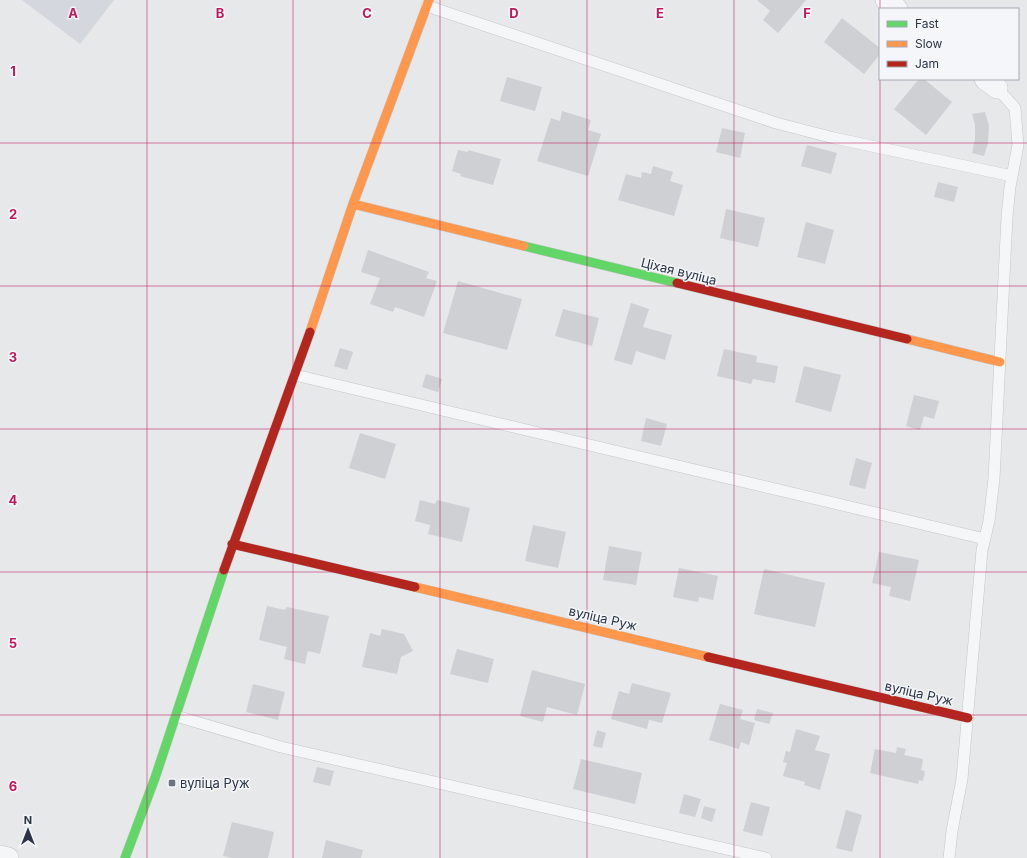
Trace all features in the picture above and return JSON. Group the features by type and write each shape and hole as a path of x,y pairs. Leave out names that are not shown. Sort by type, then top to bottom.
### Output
{"street":[{"path":"886,0 896,8"},
{"path":"125,858 155,778 232,544 295,375 353,204 428,3"},
{"name":"Ціхая вуліца","path":"353,204 1000,362"},
{"name":"вуліца Руж","path":"232,544 968,718"},
{"path":"0,856 8,858"}],"lane":[{"path":"428,3 776,123 834,138 1012,176"},
{"path":"949,858 952,831 962,779 982,558 989,521 994,479 1007,217 1012,176 1018,145 1015,108 991,83"},
{"path":"295,375 985,539"},
{"path":"176,716 281,747 766,858"}],"shaded area":[{"path":"22,0 114,0 80,44"}],"building":[{"path":"757,0 806,0 778,33 763,20 770,11"},
{"path":"842,18 879,47 879,55 864,74 824,42"},
{"path":"507,77 542,87 535,111 500,101"},
{"path":"918,80 925,80 952,102 926,135 894,109"},
{"path":"562,111 591,120 588,130 601,134 588,176 537,161 551,118 560,121"},
{"path":"985,112 989,126 988,143 984,156 972,153 975,139 975,125 972,114"},
{"path":"722,128 745,133 740,158 716,152"},
{"path":"807,145 837,153 831,174 801,166"},
{"path":"458,150 468,152 468,150 501,159 493,185 460,176 461,174 452,171"},
{"path":"653,166 673,172 670,181 683,185 674,216 618,200 626,174 641,178 642,172 651,174"},
{"path":"938,182 958,187 954,202 934,197"},
{"path":"726,209 765,218 758,247 720,238"},
{"path":"806,222 834,230 825,264 797,257"},
{"path":"368,250 429,272 426,278 437,281 424,317 395,307 393,312 370,304 380,278 361,272"},
{"path":"458,281 522,299 507,350 443,333"},
{"path":"631,303 649,309 643,327 672,335 665,360 636,351 632,365 614,360"},
{"path":"563,309 599,318 592,346 555,336"},
{"path":"340,348 353,352 347,370 334,366"},
{"path":"724,349 757,356 756,362 778,366 775,383 753,379 751,384 717,376"},
{"path":"804,366 841,375 831,412 795,402"},
{"path":"426,374 442,379 438,392 422,387"},
{"path":"914,395 939,401 934,419 924,416 920,430 906,426"},
{"path":"646,418 667,424 661,446 641,441"},
{"path":"360,433 396,444 385,479 349,468"},
{"path":"856,458 872,463 865,489 849,485"},
{"path":"420,500 435,504 437,500 470,508 462,542 428,534 430,525 415,521"},
{"path":"533,525 566,532 558,568 525,561"},
{"path":"609,546 642,552 636,585 603,580"},
{"path":"879,552 919,560 910,601 889,596 891,587 872,583"},
{"path":"679,568 718,576 713,600 699,597 698,602 673,597"},
{"path":"764,569 825,583 815,627 754,614"},
{"path":"267,606 285,610 287,607 329,616 320,654 308,651 305,664 284,659 287,647 259,640"},
{"path":"382,629 404,634 413,651 401,657 397,674 362,667 370,633 380,636"},
{"path":"457,649 494,659 488,683 450,674"},
{"path":"532,670 585,684 577,715 547,707 543,722 520,716"},
{"path":"632,683 671,693 662,723 649,720 647,729 611,719 619,691 629,694"},
{"path":"253,684 285,692 278,720 246,712"},
{"path":"720,704 743,710 740,719 755,723 749,745 741,742 739,749 709,740"},
{"path":"757,709 773,713 769,724 754,720"},
{"path":"796,729 820,736 815,750 830,754 820,790 804,785 805,782 783,776 787,763 783,762 786,751 790,752"},
{"path":"597,730 606,733 602,748 593,746"},
{"path":"897,747 906,749 904,755 923,759 921,770 925,771 923,781 919,780 918,784 870,773 875,749 896,753"},
{"path":"581,759 642,773 635,804 573,789"},
{"path":"317,767 334,771 330,786 313,782"},
{"path":"684,794 701,799 695,817 679,813"},
{"path":"751,802 770,807 762,836 743,831"},
{"path":"704,806 716,809 712,822 701,818"},
{"path":"846,810 862,815 852,852 836,848"},
{"path":"232,822 274,832 268,858 231,858 223,856"},
{"path":"326,840 363,850 361,858 322,858"}],"traffic: fast":[{"path":"524,246 677,283"},
{"path":"125,858 155,778 224,570"}],"traffic: slow":[{"path":"310,332 353,204 429,0"},
{"path":"353,204 524,246"},
{"path":"907,339 1000,362"},
{"path":"415,587 708,657"}],"traffic: jam":[{"path":"677,283 907,339"},
{"path":"224,570 310,332"},
{"path":"232,544 415,587"},
{"path":"708,657 968,718"}],"place":[{"name":"вуліца Руж","path":"172,783"}]}
